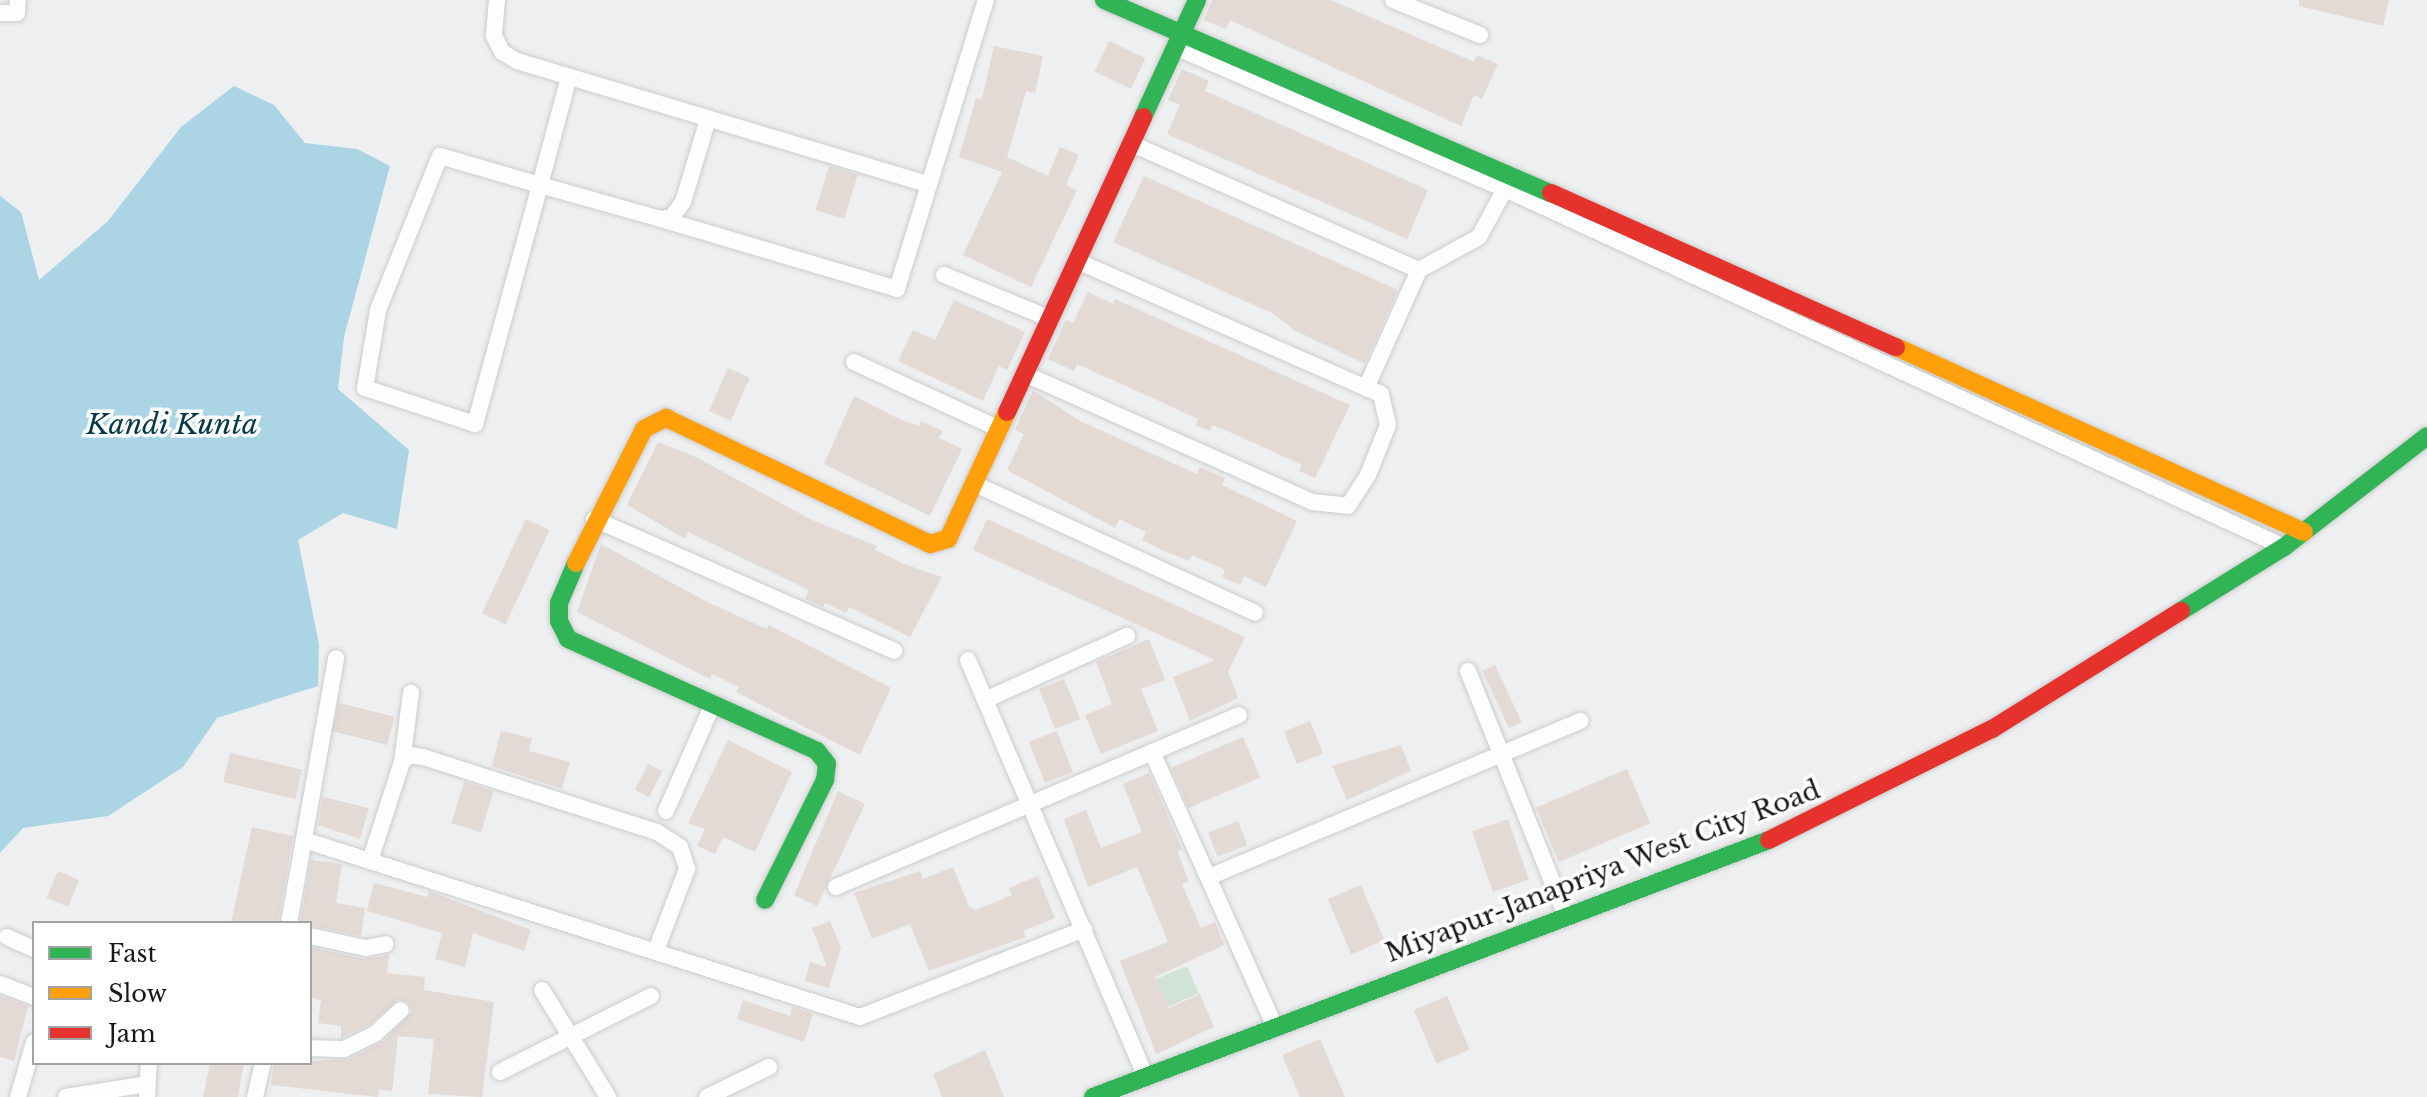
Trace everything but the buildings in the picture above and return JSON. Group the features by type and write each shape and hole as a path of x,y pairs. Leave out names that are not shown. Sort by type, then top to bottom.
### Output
{"street":[{"path":"0,13 17,13 18,0"},
{"path":"497,0 494,36 502,52 569,77 928,184"},
{"path":"569,77 540,185 475,424 365,388 378,310 440,156 540,185 661,219 897,289 986,0"},
{"path":"1104,0 1180,40 2284,547"},
{"path":"765,900 825,780 827,764 817,751 568,639 559,621 559,603 594,519 644,429 656,419 666,418 930,544 941,543 954,532 1197,0"},
{"path":"1393,0 1480,35"},
{"path":"1180,40 1644,232 2304,532"},
{"path":"661,219 672,217 683,202 708,119"},
{"path":"1132,144 1419,270"},
{"path":"1366,388 1419,270 1479,237 1505,189"},
{"path":"1025,374 1312,502 1348,506 1368,475 1388,425 1381,394 1077,261"},
{"path":"944,275 1051,319"},
{"path":"854,362 1000,429"},
{"name":"Miyapur-Janapriya West City Road","path":"1093,1097 1274,1025 1567,918 1849,804 1992,729 2284,547 2427,436"},
{"path":"975,484 1255,613"},
{"path":"594,519 894,651"},
{"path":"985,700 1127,636"},
{"path":"289,921 336,658"},
{"path":"968,660 1145,1075"},
{"path":"1468,671 1567,918"},
{"path":"370,861 402,762 411,693"},
{"path":"666,811 712,706"},
{"path":"836,887 1239,715"},
{"path":"1209,877 1581,721"},
{"path":"1152,752 1274,1025"},
{"path":"402,762 410,755 423,757 657,832 680,847 687,869 656,950"},
{"path":"304,840 860,1017 1084,929"},
{"path":"312,936 366,948 386,944"},
{"path":"7,937 32,948"},
{"path":"0,984 32,996"},
{"path":"542,990 608,1097"},
{"path":"500,1072 651,996"},
{"path":"312,1048 344,1049 375,1034 401,1010"},
{"path":"18,1097 32,1049"},
{"path":"66,1097 147,1090 149,1065"},
{"path":"255,1097 263,1065"},
{"path":"714,1096 769,1067"}],"green space":[{"path":"1187,966 1199,994 1167,1007 1156,979"}],"water":[{"name":"Kandi Kunta","path":"234,86 274,105 305,143 357,149 390,166 344,337 338,389 409,450 397,529 343,513 298,540 319,644 318,686 217,718 183,767 108,816 23,828 0,853 0,196 21,212 39,280 108,221 181,127"}],"traffic: fast":[{"path":"1104,0 1551,193"},
{"path":"1143,117 1197,0"},
{"path":"2181,611 2284,547 2427,436"},
{"path":"576,563 559,603 559,621 568,639 817,751 827,764 825,780 765,900"},
{"path":"1093,1097 1769,840"}],"traffic: slow":[{"path":"1896,347 2304,532"},
{"path":"576,563 644,429 666,418 930,544 948,539 1007,412"}],"traffic: jam":[{"path":"1007,412 1143,117"},
{"path":"1551,193 1896,347"},
{"path":"1769,840 1992,729 2181,611"}]}
